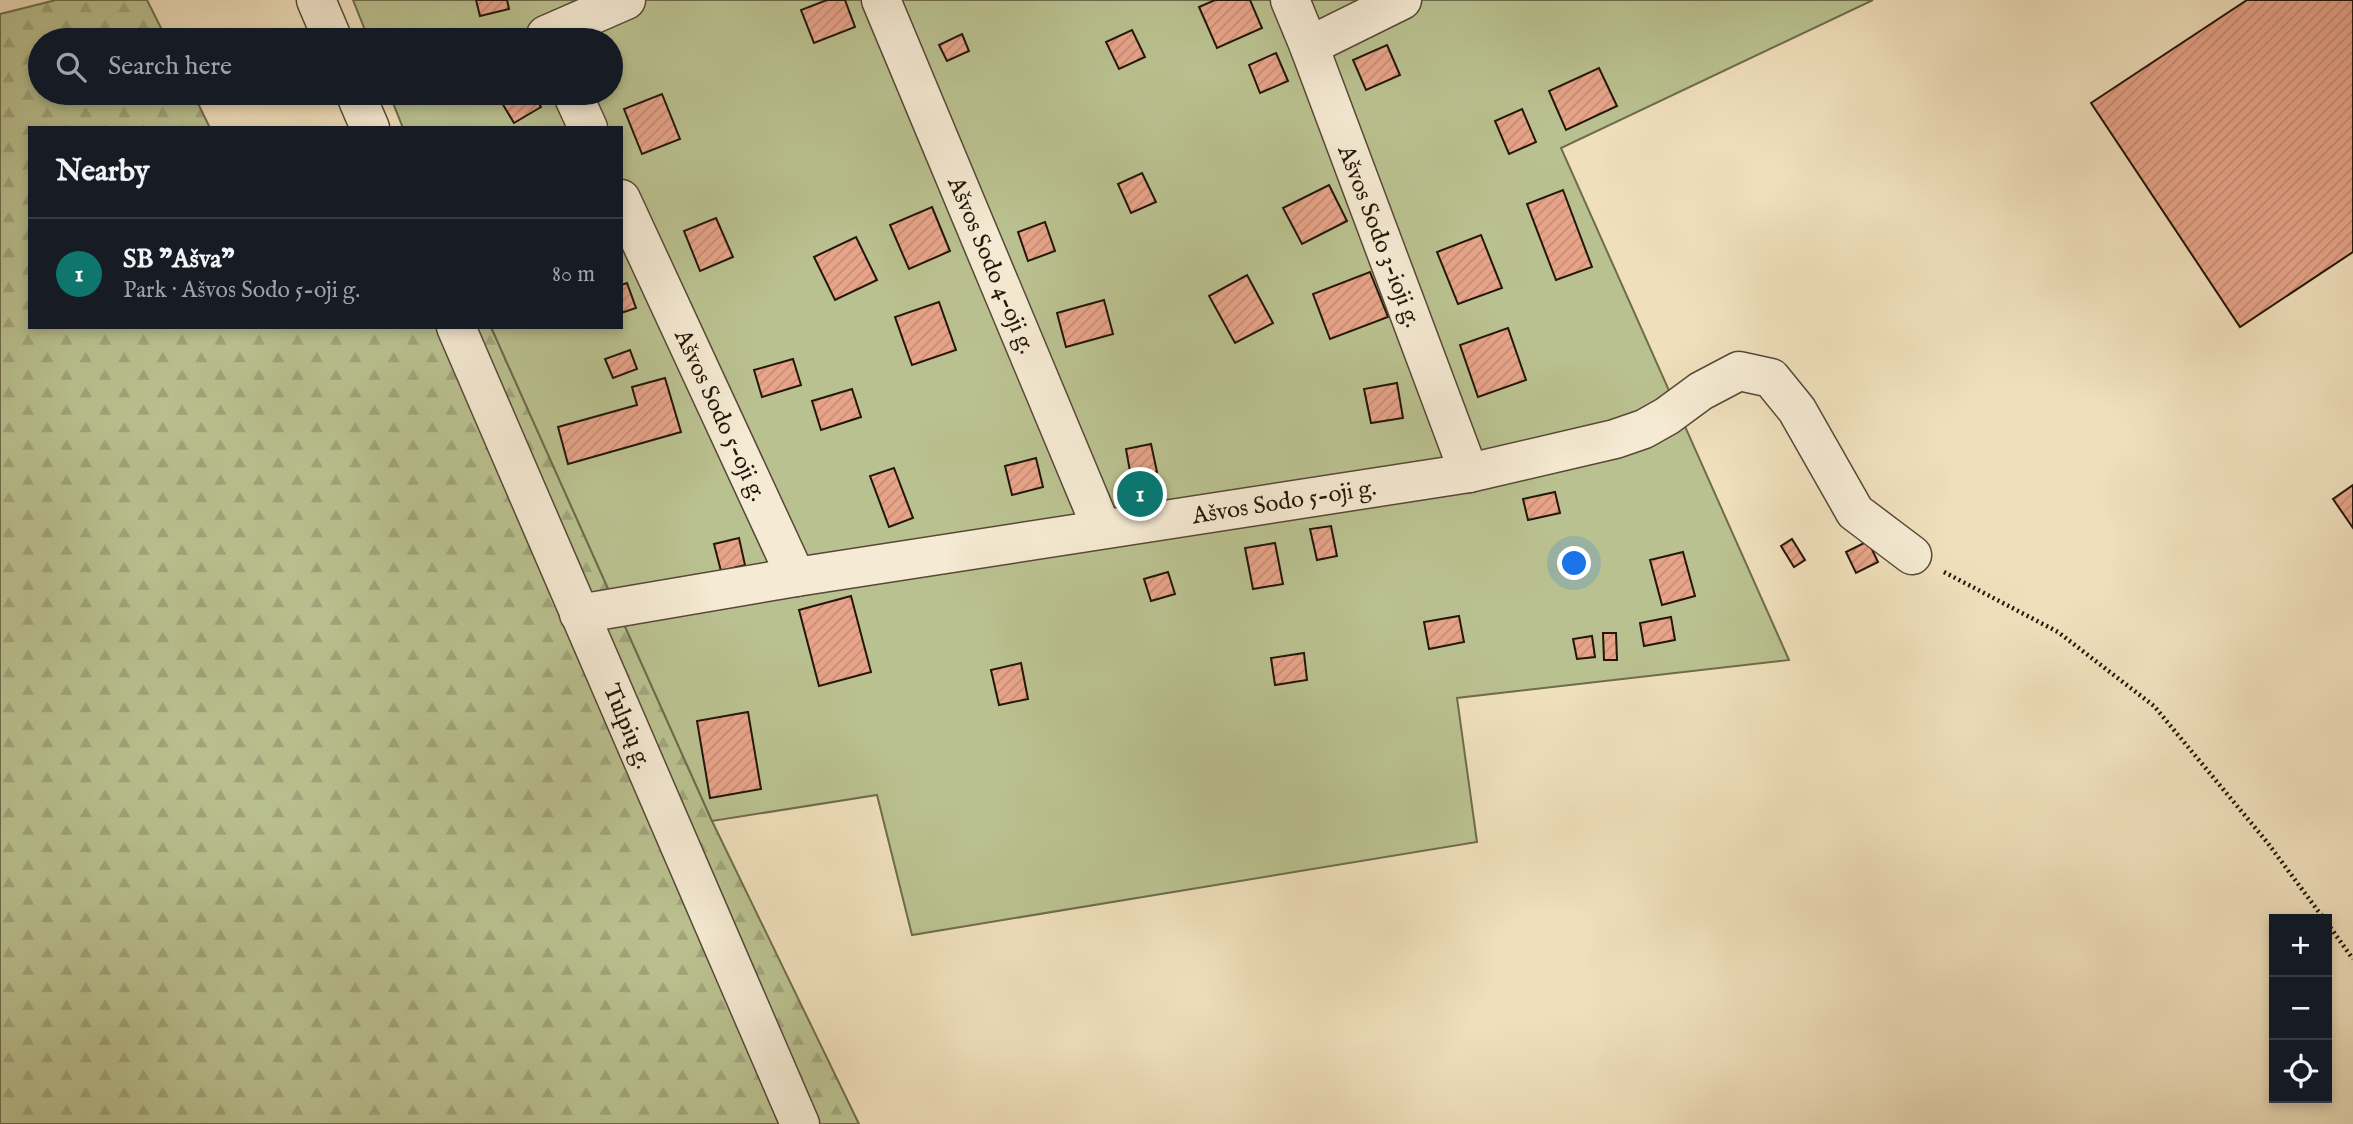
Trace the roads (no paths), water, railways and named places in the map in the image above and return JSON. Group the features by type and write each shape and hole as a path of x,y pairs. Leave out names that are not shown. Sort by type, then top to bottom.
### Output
{"street":[{"path":"316,0 328,28"},
{"path":"568,28 626,0"},
{"name":"Ašvos Sodo 4-oji g.","path":"881,0 1102,529"},
{"name":"Ašvos Sodo 3-ioji g.","path":"1290,0 1469,472"},
{"path":"1309,46 1402,0"},
{"path":"360,105 369,126"},
{"path":"577,105 587,126"},
{"name":"Ašvos Sodo 5-oji g.","path":"623,203 796,577 1469,472 1615,439 1644,429 1701,391 1739,371 1771,378 1797,410 1855,512 1912,555"},
{"name":"Tulpių g.","path":"457,329 800,1124"},
{"path":"579,614 796,577"}],"place":[{"name":"SB \"Ašva\"","path":"1140,494"}]}
